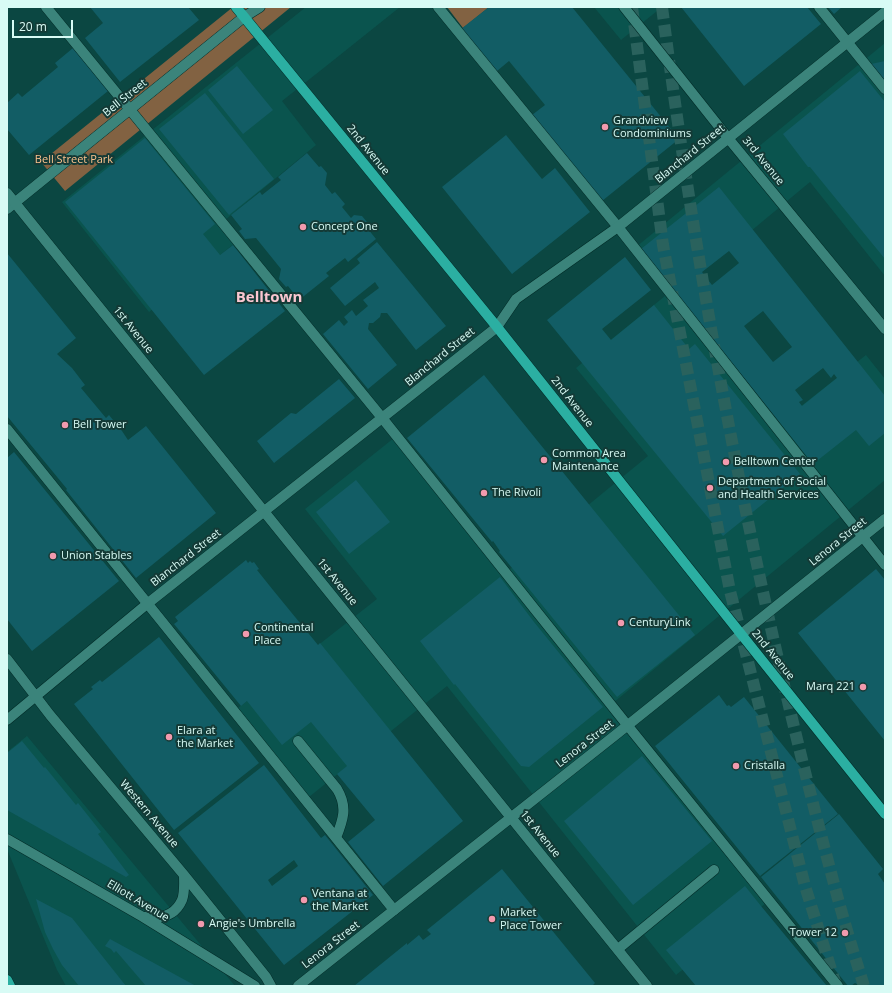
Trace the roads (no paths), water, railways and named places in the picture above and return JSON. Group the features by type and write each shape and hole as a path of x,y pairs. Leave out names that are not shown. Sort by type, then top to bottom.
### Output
{"main road":[{"path":"46,7 383,419 838,986"},
{"name":"2nd Avenue","path":"236,7 497,327 740,634 885,814"},
{"name":"Bell Street","path":"11,206 244,17 260,7"},
{"path":"438,7 618,227 885,565"},
{"name":"3rd Avenue","path":"624,7 728,138 885,329"},
{"path":"819,7 885,89"},
{"name":"Blanchard Street","path":"7,720 147,604 383,419 497,327 516,299 618,227 885,12"},
{"name":"1st Avenue","path":"7,193 11,206 264,512 648,986"},
{"path":"7,428 394,910"},
{"name":"Lenora Street","path":"298,986 628,726 740,634 885,519"},
{"name":"Western Avenue","path":"7,659 50,715 184,875 266,977 271,986"},
{"path":"298,741 341,796 344,814 336,838"},
{"name":"Elliott Avenue","path":"7,839 143,917 255,986"},
{"path":"618,949 714,870"},
{"path":"143,917 154,918 166,916 175,910 182,900 184,875"},
{"path":"7,980 10,986"}],"tunnel":[{"path":"632,7 663,245 730,591 805,886 836,985"},
{"path":"662,7 694,227 733,446 755,555 805,772 840,906 864,986"}],"place":[{"name":"Grandview Condominiums","path":"605,127"},
{"name":"Concept One","path":"303,227"},
{"name":"Bell Tower","path":"65,425"},
{"name":"Common Area Maintenance","path":"544,460"},
{"name":"Belltown Center","path":"726,462"},
{"name":"Department of Social and Health Services","path":"710,488"},
{"name":"The Rivoli","path":"484,493"},
{"name":"Union Stables","path":"53,556"},
{"name":"CenturyLink","path":"621,623"},
{"name":"Continental Place","path":"246,634"},
{"name":"Marq 221","path":"863,687"},
{"name":"Elara at the Market","path":"169,737"},
{"name":"Cristalla","path":"736,766"},
{"name":"Ventana at the Market","path":"304,900"},
{"name":"Market Place Tower","path":"492,919"},
{"name":"Angie's Umbrella","path":"201,924"},
{"name":"Tower 12","path":"845,933"}],"district":[{"name":"Belltown","path":"269,298"}],"park label":[{"name":"Bell Street Park","path":"74,160"}]}
